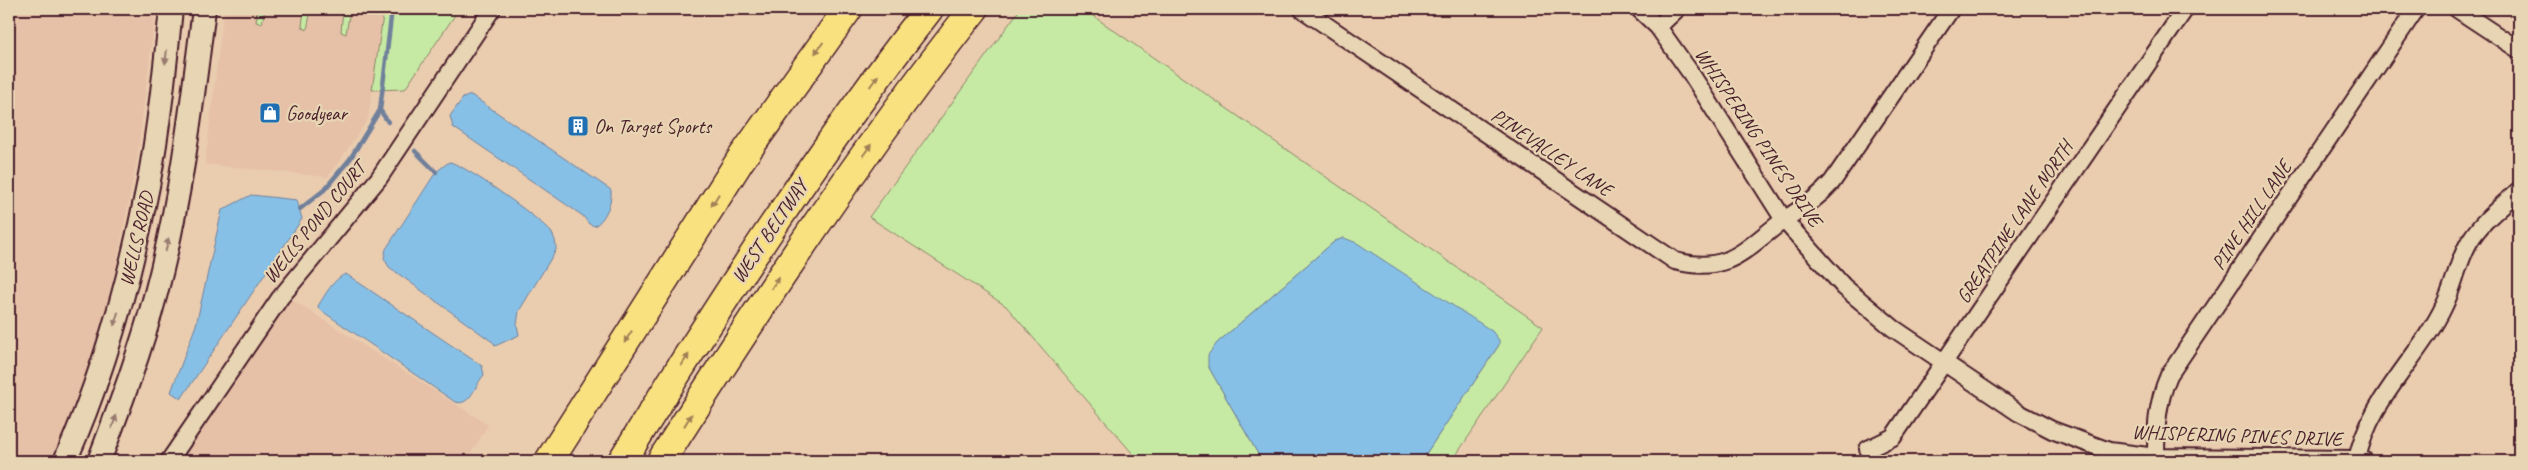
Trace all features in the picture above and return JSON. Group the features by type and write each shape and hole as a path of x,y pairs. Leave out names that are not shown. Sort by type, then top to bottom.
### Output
{"highway":[{"path":"549,461 741,158 848,9"},
{"name":"WEST BELTWAY","path":"622,461 683,363 819,157 929,9"},
{"path":"661,461 765,298 833,197 907,95 974,9"}],"main road":[{"name":"WELLS ROAD","path":"66,461 98,378 126,284 148,185 172,9"},
{"name":"WELLS ROAD","path":"100,461 129,383 158,283 180,182 204,9"}],"street":[{"name":"WELLS POND COURT","path":"169,461 280,298 379,178 492,9"},
{"name":"PINEVALLEY LANE","path":"1302,9 1675,261 1694,266 1714,265 1737,256 1784,220 1816,200 1832,182 1951,9"},
{"name":"WHISPERING PINES DRIVE","path":"1639,9 1658,27 1690,72 1784,220 1844,287 1893,328 2019,413 2052,430 2109,451 2156,459 2360,461"},
{"path":"1658,27 1677,9"},
{"name":"GREATPINE LANE NORTH","path":"1868,449 1893,437 2185,9"},
{"name":"PINE HILL LANE","path":"2156,459 2157,413 2160,396 2169,375 2416,9"},
{"path":"2457,9 2519,50"},
{"path":"2360,461 2370,418 2444,306 2462,257 2471,239 2485,221 2519,190"}],"shaded area":[{"path":"9,9 156,9 137,159 117,261 94,356 53,461 9,461"},
{"path":"224,9 384,9 368,119 328,177 205,164"},
{"path":"291,299 488,425 466,461 180,461"}],"green space":[{"path":"258,9 265,9 262,24 256,22"},
{"path":"304,9 311,9 307,30 302,27"},
{"path":"343,9 350,10 346,34 341,32"},
{"path":"384,9 459,9 405,89 372,90"},
{"path":"1020,9 1098,9 1093,16 1543,327 1452,461 1421,461 1499,345 1344,238 1335,241 1217,343 1208,366 1262,461 1139,461 1006,306 869,217"}],"water":[{"path":"471,95 611,190 608,210 599,223 595,226 589,224 583,216 453,127 450,116 463,98"},
{"path":"449,162 469,171 518,205 545,226 551,232 555,241 556,250 519,311 517,325 519,335 495,346 494,343 389,267 384,258 386,249 436,172"},
{"path":"251,195 297,200 302,219 181,399 171,392 196,325 222,210"},
{"path":"1344,238 1357,243 1492,331 1499,340 1499,345 1421,461 1262,461 1208,366 1208,355 1217,343 1321,253 1335,241"},
{"path":"346,274 482,366 484,375 469,398 460,403 455,402 319,309 318,306 330,287"}],"waterway":[{"path":"300,209 324,190 350,159 380,110 392,9"},
{"path":"380,110 388,122"},
{"path":"415,151 436,172"}],"place":[{"name":"Goodyear","path":"270,113"},
{"name":"On Target Sports","path":"578,126"}]}
